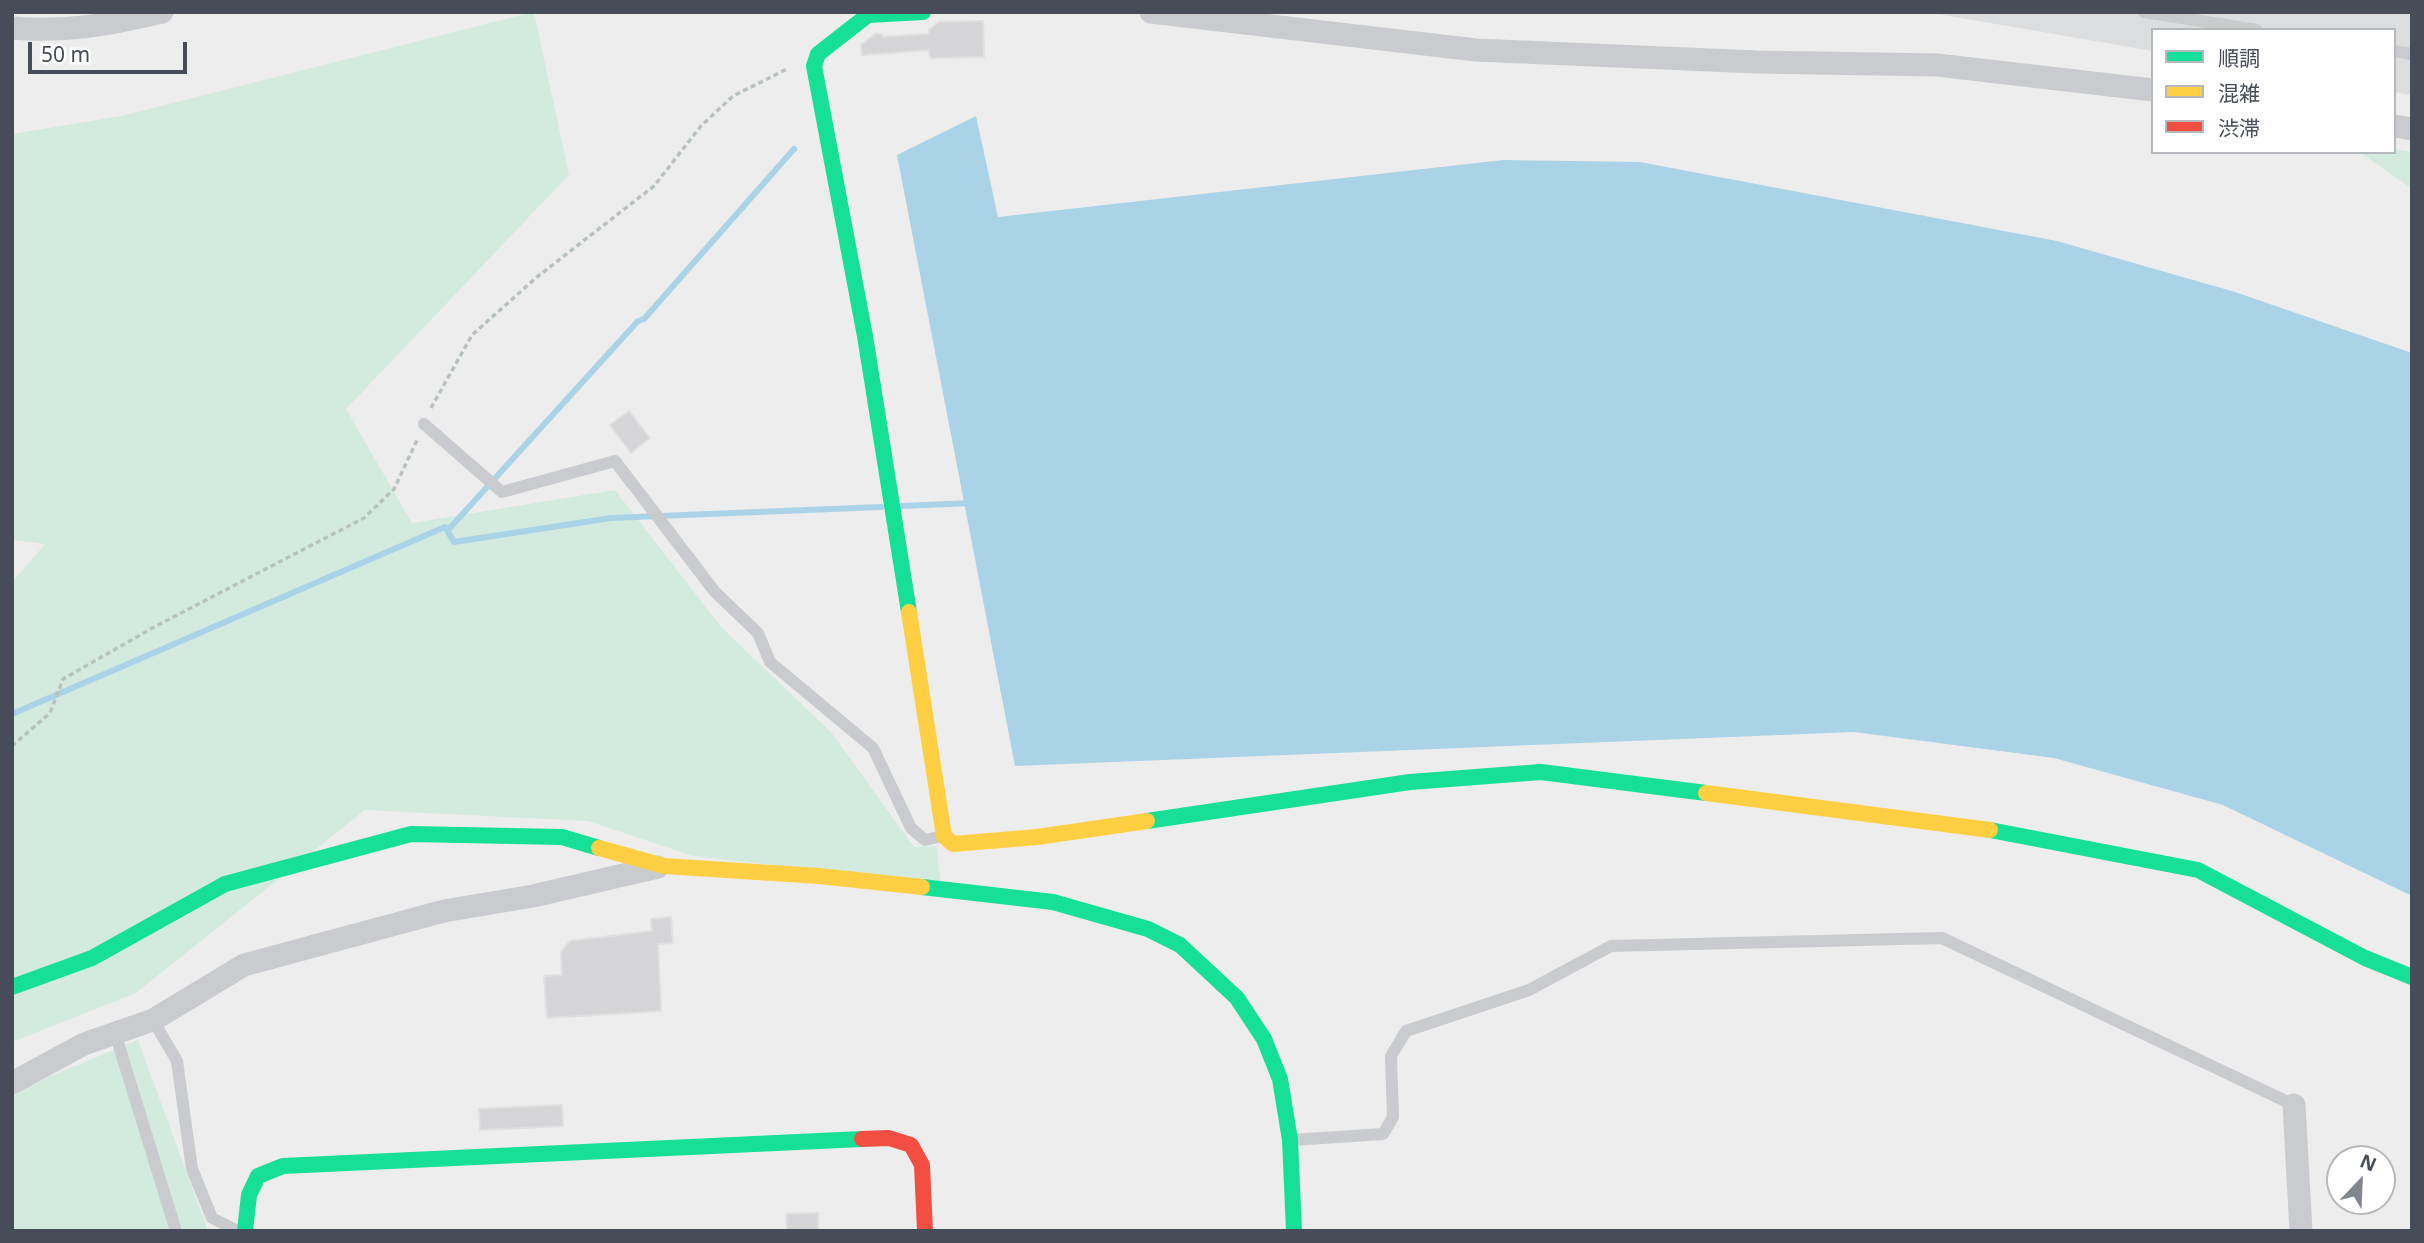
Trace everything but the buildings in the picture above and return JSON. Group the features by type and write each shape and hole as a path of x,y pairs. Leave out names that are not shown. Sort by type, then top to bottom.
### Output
{"street":[{"path":"12,28 91,28 162,12"},
{"path":"923,12 868,15 818,54 814,66 865,336 944,836 953,844 1037,837 1410,782 1541,772 1971,826 2198,870 2365,958 2412,977"},
{"path":"1151,12 1476,50 1757,62 1937,65 2151,90"},
{"path":"1189,12 1476,50"},
{"path":"12,987 92,958 225,884 411,834 562,837 664,866 819,876 1000,894 1077,908 1148,929 1180,945 1237,998 1264,1039 1280,1079 1290,1140 1294,1231"},
{"path":"12,1083 84,1044 153,1020 244,965 444,911 533,896 664,866"},
{"path":"2294,1105 2301,1231"},
{"path":"245,1231 249,1195 258,1176 283,1166 889,1138 911,1145 922,1165 925,1231"}],"lane":[{"path":"2144,12 2244,28"},
{"path":"424,424 502,492 615,461 715,592 758,633 770,662 873,748 911,828 925,840 944,836"},
{"path":"1290,1140 1383,1133 1393,1117 1391,1056 1406,1031 1529,990 1611,946 1942,939 2294,1105"},
{"path":"153,1020 177,1061 192,1170 212,1218 238,1231"},
{"path":"116,1033 176,1231"}],"path":[{"path":"12,746 50,713 63,679 156,626 364,518 394,489 424,424 472,335 537,277 654,186 701,126 733,96 818,54"}],"shaded area":[{"path":"1926,12 2412,12 2412,95 2396,92 2396,28 2151,28 2151,51"}],"green space":[{"path":"534,12 569,175 346,409 412,523 615,490 722,628 831,732 914,847 936,846 941,884 693,856 588,821 365,810 136,993 12,1042 12,582 45,544 12,540 12,134 121,116"},
{"path":"2396,149 2412,152 2412,189 2363,154 2396,154"},
{"path":"138,1040 208,1231 12,1231 12,1092"}],"water":[{"path":"976,116 998,217 1503,160 1640,162 2057,241 2235,292 2412,353 2412,896 2223,805 2054,758 1854,732 1015,766 897,155"}],"waterway":[{"path":"12,714 445,527 448,530 638,321 644,319 794,149"},
{"path":"902,506 972,503"},
{"path":"445,527 454,542 611,518 881,507"}],"traffic: fast":[{"path":"909,612 865,336 814,66 818,54 868,15 923,12"},
{"path":"1147,821 1410,782 1541,772 1706,793"},
{"path":"1990,830 2198,870 2365,958 2412,977"},
{"path":"12,987 92,958 225,884 411,834 562,837 599,848"},
{"path":"922,887 1053,902 1148,929 1180,945 1237,998 1264,1039 1280,1079 1290,1140 1294,1231"},
{"path":"245,1231 249,1195 258,1176 283,1166 862,1139"}],"traffic: slow":[{"path":"909,612 944,836 953,844 1037,837 1147,821"},
{"path":"1706,793 1990,830"},
{"path":"599,848 664,866 819,876 922,887"}],"traffic: jam":[{"path":"862,1139 889,1138 911,1145 922,1165 925,1231"}]}
